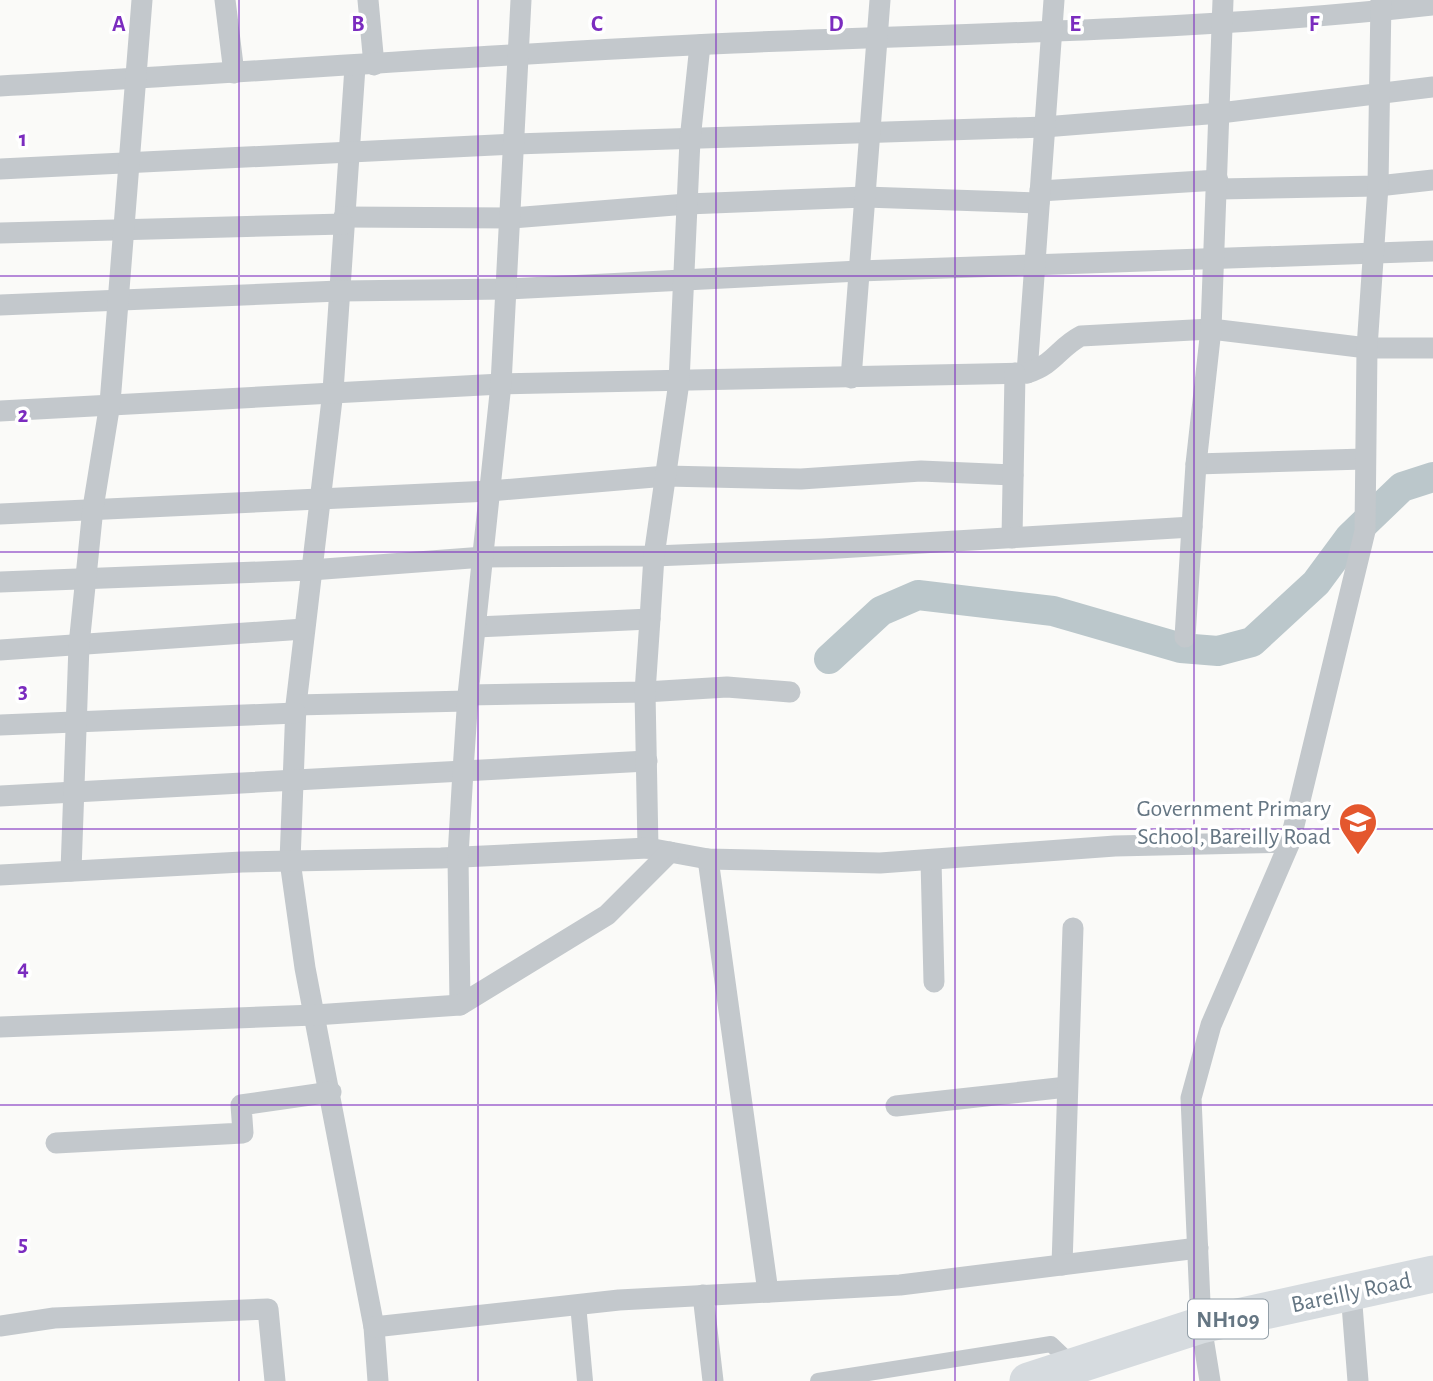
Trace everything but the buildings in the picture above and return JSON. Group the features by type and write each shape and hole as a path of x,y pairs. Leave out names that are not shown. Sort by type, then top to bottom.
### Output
{"highway":[{"name":"Bareilly Road","path":"1028,1381 1201,1325 1433,1274"}],"street":[{"path":"71,871 79,645 93,508 110,403 142,0"},
{"path":"225,0 234,73"},
{"path":"368,0 365,66 349,153 333,391 296,709 290,861 315,1015 374,1326 378,1381"},
{"path":"460,1005 458,856 463,771 468,698 501,384 512,218 521,0"},
{"path":"851,378 880,0"},
{"path":"1012,538 1013,475 1040,197 1054,0"},
{"path":"1210,1381 1201,1325 1191,1098 1211,1025 1290,842 1365,523 1367,348 1378,186 1381,5"},
{"path":"0,86 365,66 519,53 1051,29 1222,11 1433,5"},
{"path":"1185,637 1196,464 1211,329 1222,11"},
{"path":"648,848 645,692 654,556 680,382 690,139 700,45"},
{"path":"0,169 515,144 1044,127 1220,113 1433,86"},
{"path":"0,233 512,218 687,204 865,197 1040,197 1218,184 1378,186 1433,180"},
{"path":"0,305 339,291 508,289 859,271 1433,251"},
{"path":"0,411 501,384 1021,373 1047,367 1069,342 1081,336 1211,329 1367,348 1433,348"},
{"path":"1196,464 1364,459"},
{"path":"0,514 490,491 666,476 801,479 921,471 1013,475"},
{"path":"0,582 86,576 311,570 484,557 654,556 1192,527"},
{"path":"476,627 650,619"},
{"path":"0,650 304,629"},
{"path":"0,725 468,698 727,687 790,692"},
{"path":"0,796 647,761"},
{"path":"0,875 648,848 708,859 880,863 1115,846 1290,842"},
{"path":"0,1027 315,1015 460,1005 607,915 670,852"},
{"path":"708,859 768,1292"},
{"path":"931,860 934,982"},
{"path":"1062,1265 1073,928"},
{"path":"896,1106 1067,1087"},
{"path":"56,1143 243,1133 240,1105 331,1092"},
{"path":"374,1326 578,1304 900,1285 1198,1248"},
{"path":"1352,1292 1358,1381"},
{"path":"703,1295 713,1381"},
{"path":"578,1304 585,1381"},
{"path":"0,1326 54,1318 268,1309 275,1381"},
{"path":"818,1381 1051,1344 1074,1366"}],"waterway":[{"path":"829,659 881,611 918,595 1053,611 1181,648 1218,651 1252,642 1316,583 1350,537 1402,487 1433,477"}],"place":[{"name":"Government Primary School, Bareilly Road","path":"1358,856"}]}
